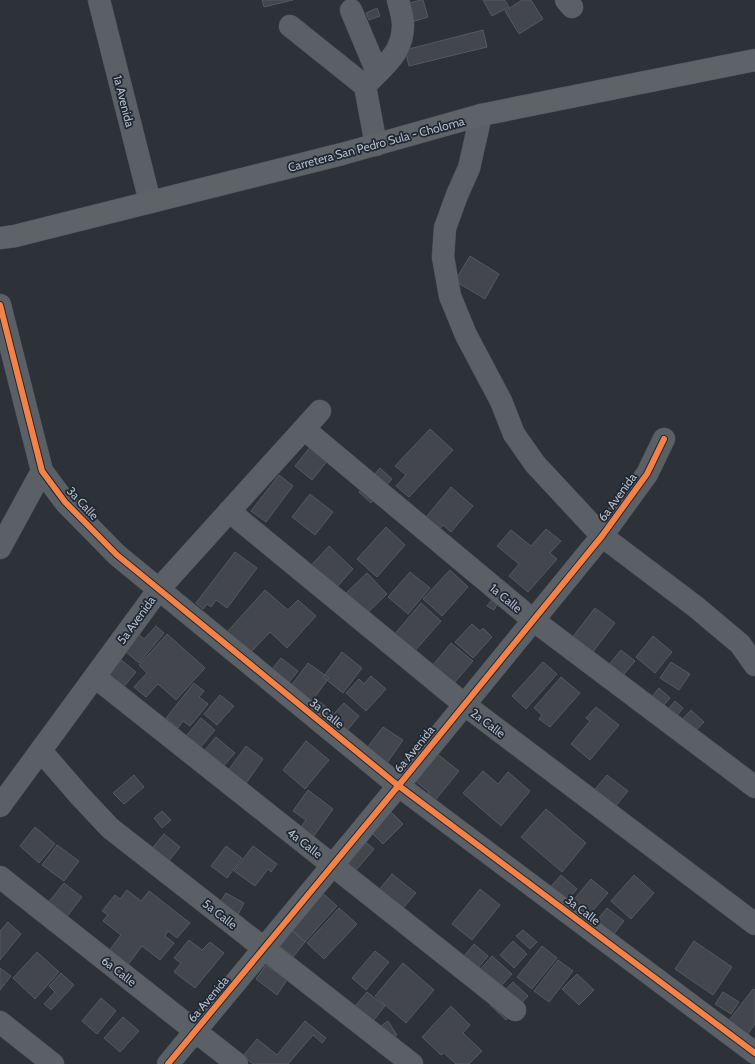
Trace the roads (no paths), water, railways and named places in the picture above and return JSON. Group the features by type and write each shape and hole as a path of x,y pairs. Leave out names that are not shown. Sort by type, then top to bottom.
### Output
{"main road":[{"name":"Carretera San Pedro Sula - Choloma","path":"0,238 23,234 376,145 481,115 755,60"}],"street":[{"name":"1a Avenida","path":"99,0 150,202"},
{"path":"371,79 394,56 401,42 403,23 398,0"},
{"path":"351,10 371,79 376,145"},
{"path":"290,26 371,79"},
{"path":"481,115 469,168 445,228 443,257 450,296 466,335 500,401 514,434 535,464 602,536 696,607 735,639 755,666"},
{"name":"3a Calle","path":"2,319 42,472 65,502 117,554 399,785 755,1053"},
{"name":"5a Avenida","path":"0,806 159,589 320,411"},
{"name":"1a Calle","path":"304,429 533,620 755,787"},
{"name":"6a Avenida","path":"168,1064 399,785 602,536 647,474 664,439"},
{"path":"0,548 42,472"},
{"name":"2a Calle","path":"229,511 465,704 755,924"},
{"name":"4a Calle","path":"95,677 515,1010"},
{"name":"5a Calle","path":"41,751 110,828 412,1064"},
{"name":"6a Calle","path":"0,877 237,1064"},
{"path":"0,1022 53,1064"}]}
